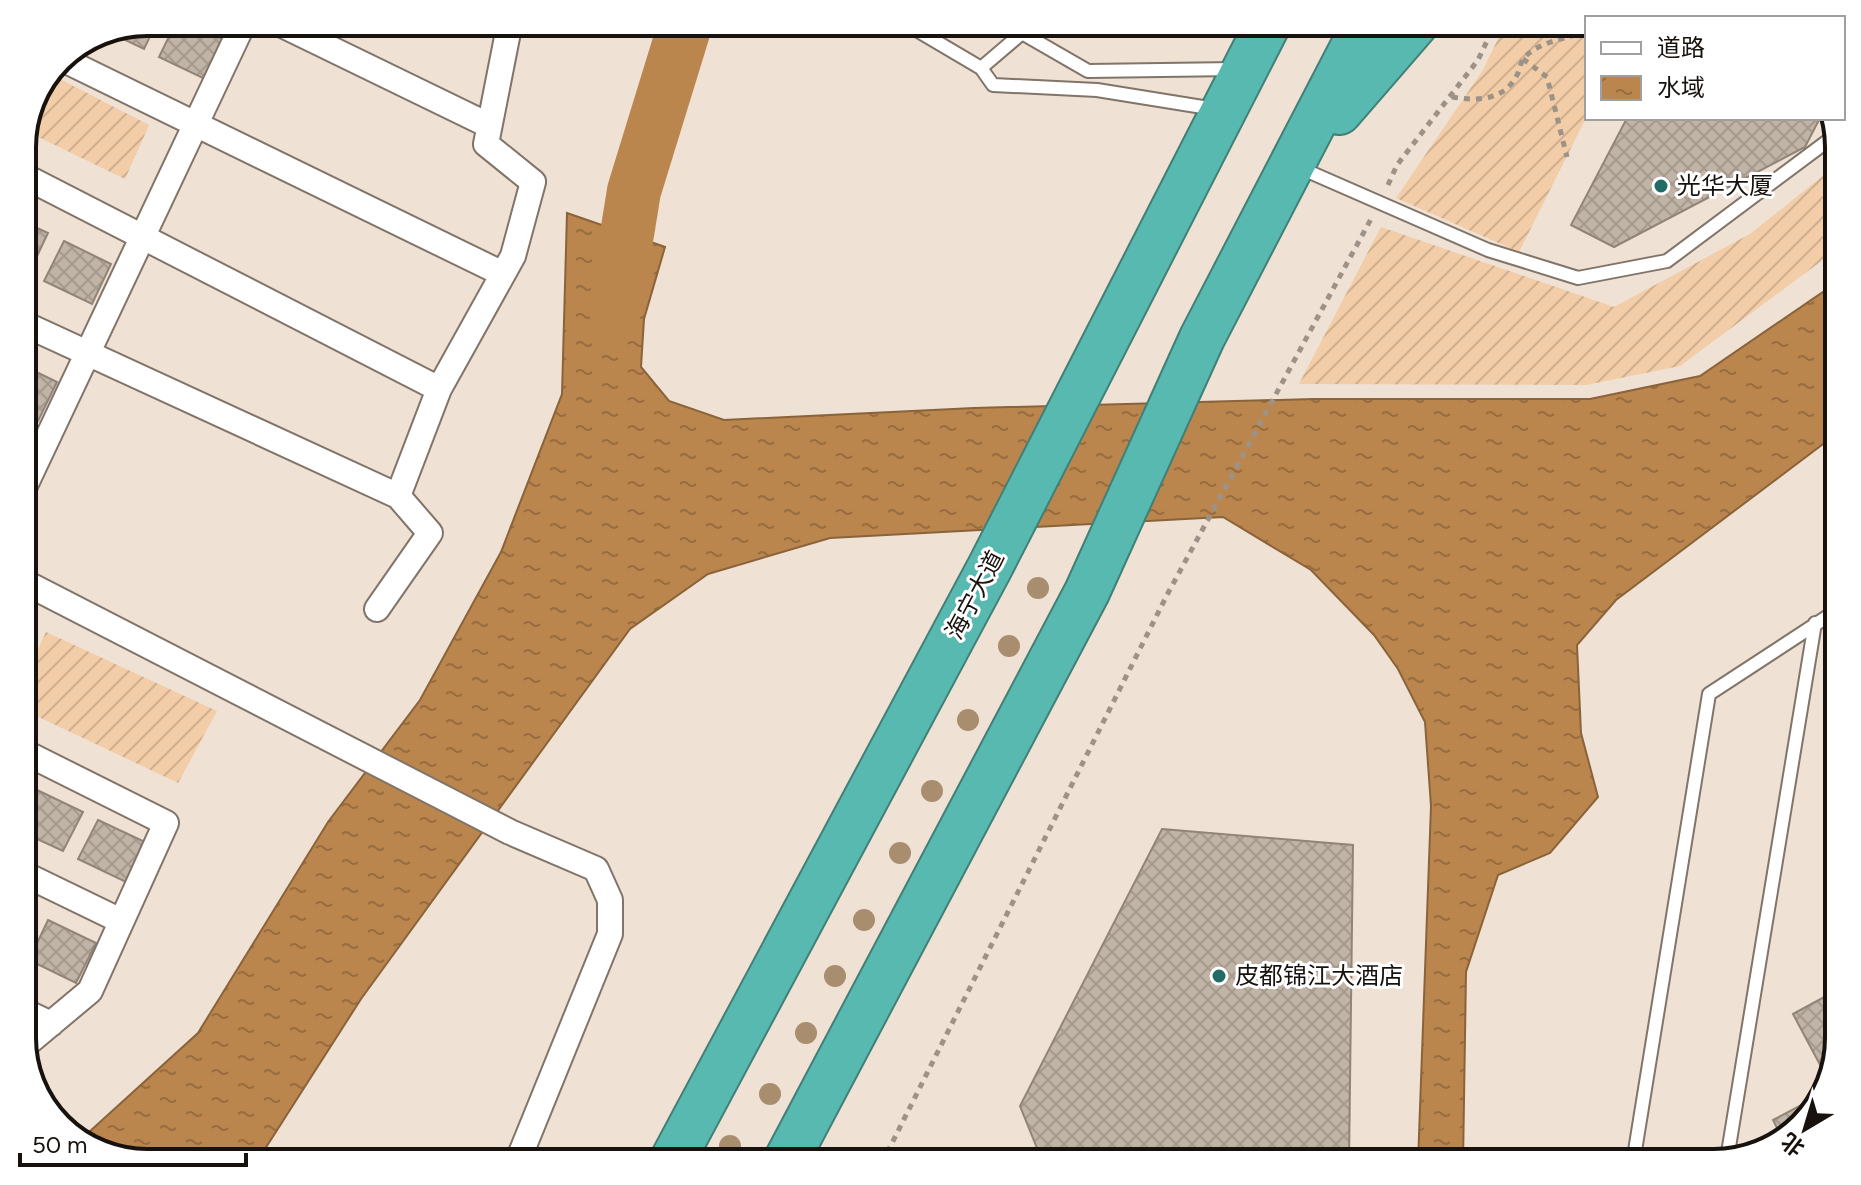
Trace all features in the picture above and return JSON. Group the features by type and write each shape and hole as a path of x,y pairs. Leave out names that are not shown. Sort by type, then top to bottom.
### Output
{"highway":[{"name":"海宁大道","path":"678,1149 990,567 1262,36"},
{"path":"792,1149 1087,592 1202,338 1359,36"},
{"path":"1292,165 1405,36"}],"street":[{"path":"36,445 87,355 237,36"},
{"path":"305,36 488,125"},
{"path":"398,496 439,389 513,256 533,182 486,144 507,36"},
{"path":"73,65 503,274"},
{"path":"36,182 439,389"},
{"path":"36,330 398,496 430,533 377,609"},
{"path":"36,588 510,832 596,869 610,900 610,934 523,1149"},
{"path":"36,758 166,823 90,991 36,1036"},
{"path":"36,880 121,921"},
{"path":"36,1017 51,1024"}],"lane":[{"path":"927,36 981,68 993,85 1097,90 1223,110"},
{"path":"981,68 1015,36"},
{"path":"1036,36 1088,71 1244,69"},
{"path":"1292,165 1488,250 1578,278 1667,261 1825,143"},
{"path":"1635,1149 1709,694 1825,617"},
{"path":"1729,1148 1815,623"}],"path":[{"path":"1452,97 1474,100 1497,96 1517,76 1523,59 1543,44 1570,36"},
{"path":"1523,59 1547,77 1567,157"},
{"path":"889,1149 1274,392"}],"shaded area":[{"path":"1499,36 1585,36 1585,120 1519,252 1396,198 1483,70"},
{"path":"60,79 149,125 125,179 37,136 47,98"},
{"path":"1825,174 1825,258 1680,366 1586,385 1299,384 1381,227 1614,307 1750,234"},
{"path":"46,632 217,711 178,783 36,716 36,654"}],"water":[{"path":"567,213 665,247 644,319 641,367 669,401 724,420 974,408 1314,399 1590,399 1700,376 1825,291 1825,443 1616,600 1577,645 1581,733 1598,797 1550,853 1498,875 1466,972 1463,1149 1419,1149 1431,806 1425,722 1398,669 1374,635 1311,570 1223,517 830,538 708,574 630,629 361,999 265,1149 133,1148 89,1132 198,1033 328,822 420,700 501,552 562,394"}],"building":[{"path":"150,36 144,49 123,39"},
{"path":"169,36 217,36 225,40 207,80 159,57"},
{"name":"光华大厦","path":"1626,120 1819,120 1805,147 1614,247 1571,225"},
{"path":"36,227 48,233 36,258"},
{"path":"64,241 111,264 92,304 44,281"},
{"path":"36,372 57,382 36,420"},
{"path":"36,789 83,812 63,851 36,838"},
{"path":"98,820 145,842 126,882 78,859"},
{"name":"皮都锦江大酒店","path":"1162,829 1353,845 1349,1149 1037,1149 1020,1106"},
{"path":"48,920 96,943 76,983 36,963 36,945"},
{"path":"1825,997 1825,1038 1821,1066 1793,1014"}],"waterway":[{"path":"615,308 634,191 682,36"}],"place":[{"name":"光华大厦","path":"1661,186"},
{"name":"皮都锦江大酒店","path":"1219,976"}]}
